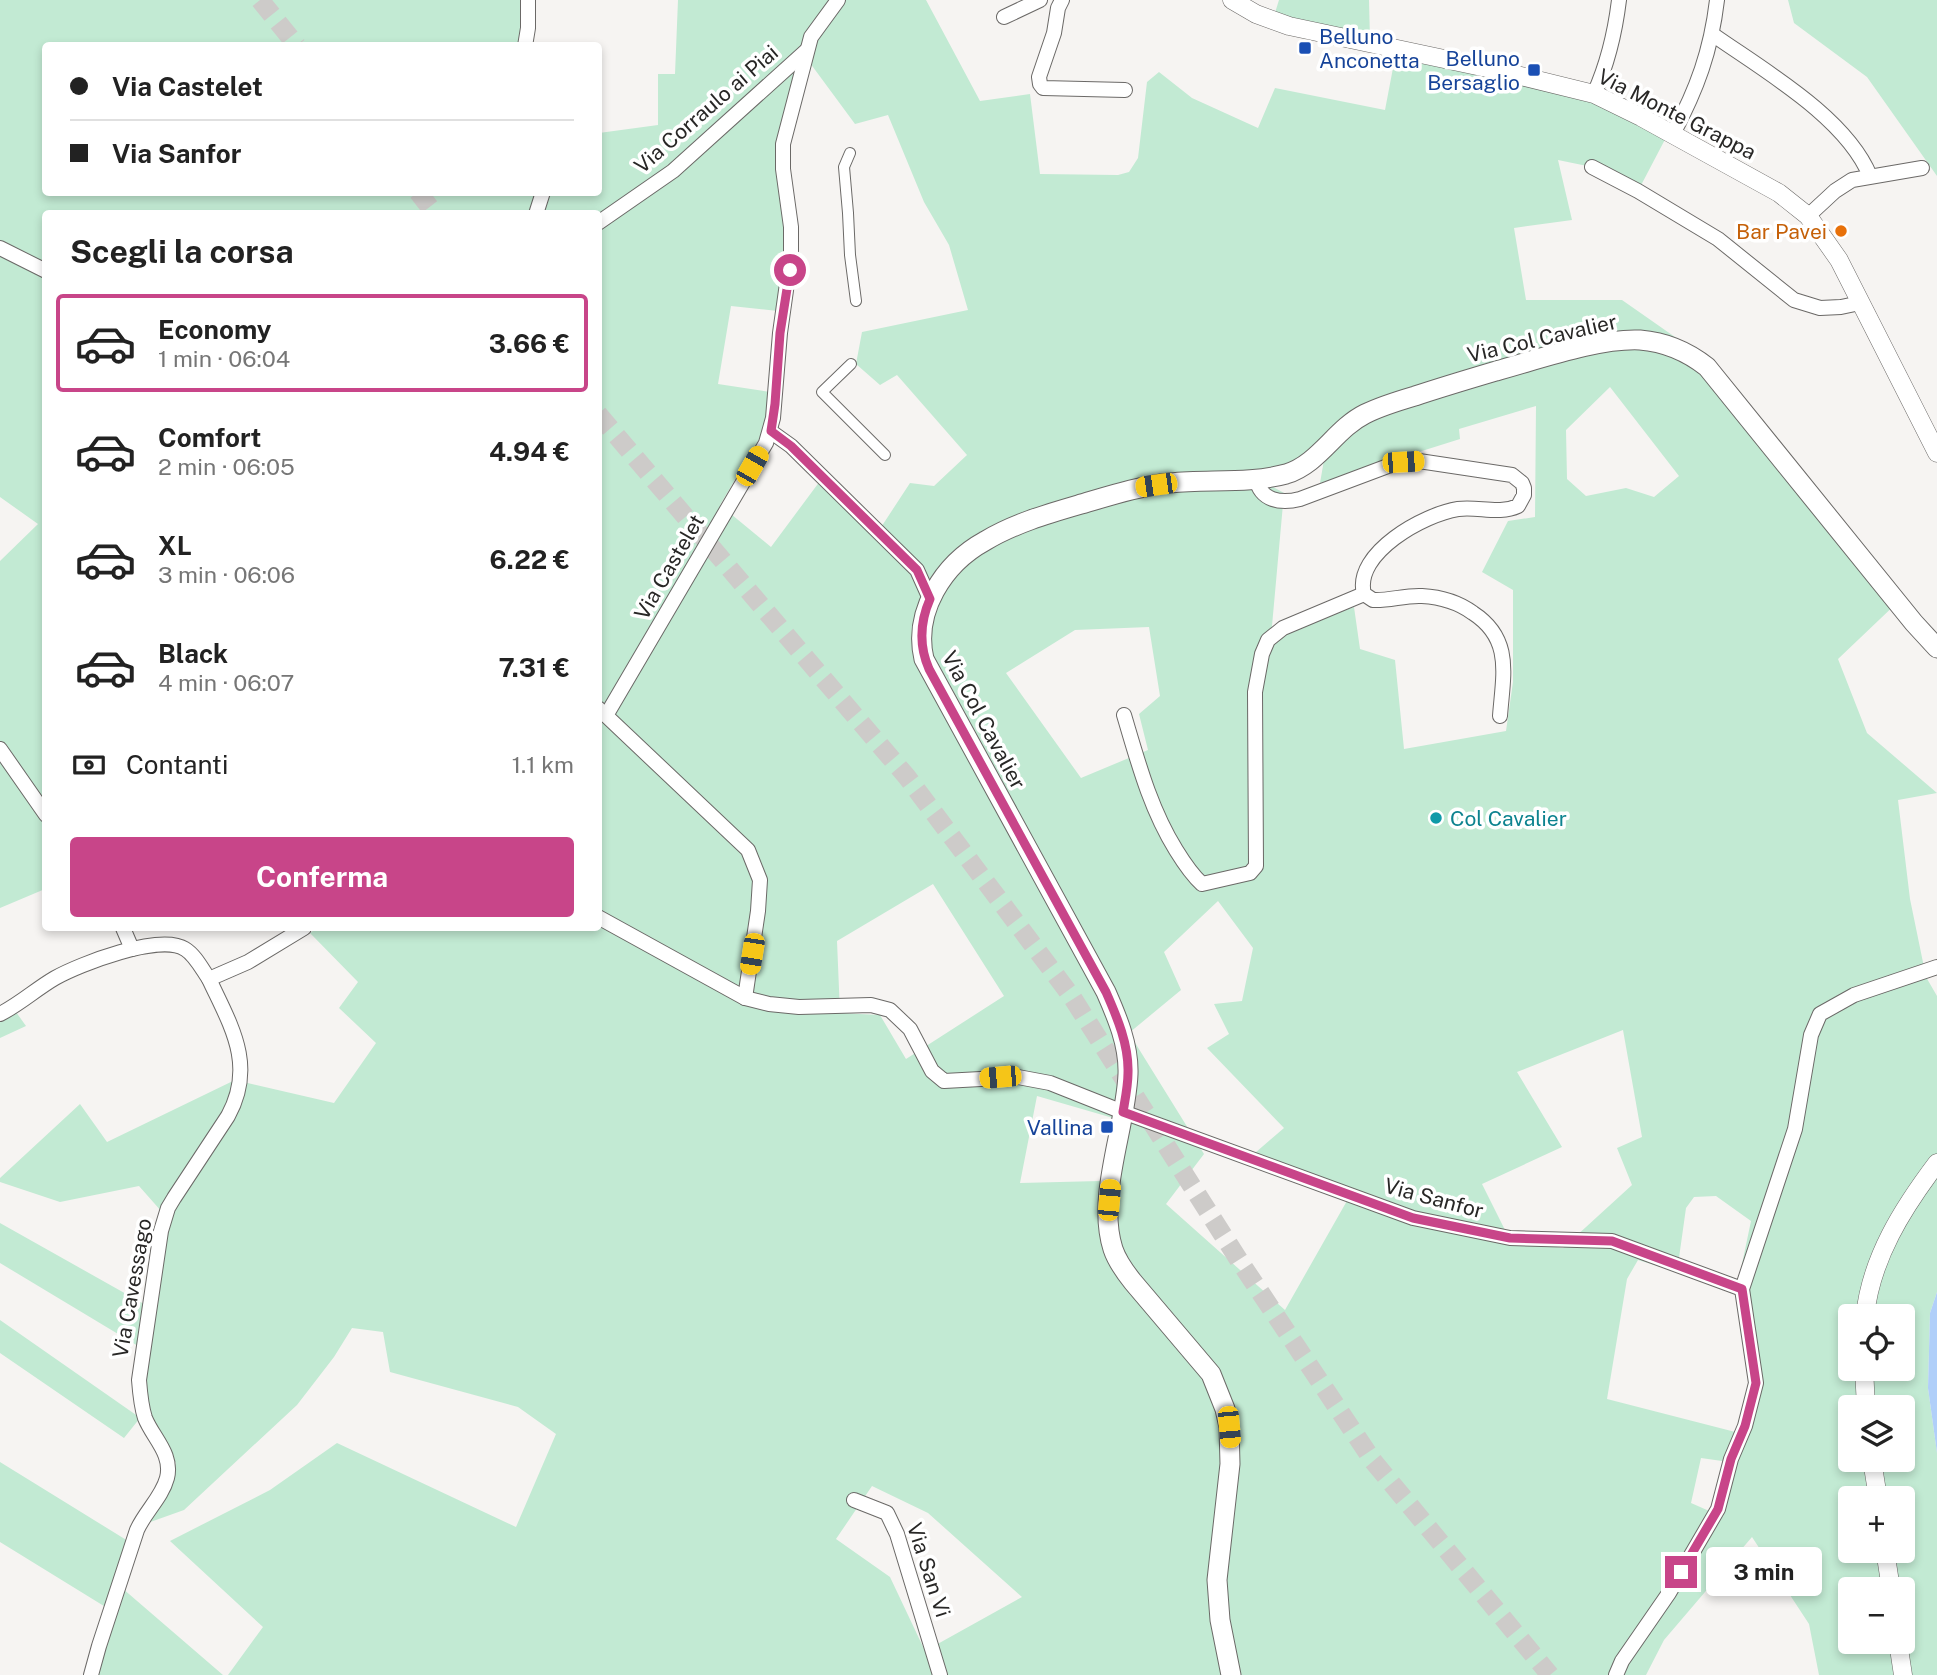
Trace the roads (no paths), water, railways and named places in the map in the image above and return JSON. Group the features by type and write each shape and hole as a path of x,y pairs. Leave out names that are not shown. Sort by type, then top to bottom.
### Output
{"main road":[{"name":"Via Col Cavalier","path":"1231,1675 1220,1620 1217,1580 1230,1464 1229,1427 1225,1409 1211,1374 1132,1282 1114,1250 1110,1235 1109,1200 1128,1073 1124,1037 1099,980 925,659 921,638 924,616 930,599 944,577 973,548 995,535 1049,514 1141,487 1285,474 1302,467 1354,420 1379,407 1594,345 1626,340 1656,342 1689,354 1707,367 1937,648"}],"street":[{"path":"526,42 528,0"},
{"path":"807,50 811,37 838,0"},
{"path":"1004,17 1040,0"},
{"path":"1062,0 1039,77 1040,84 1043,88 1125,90"},
{"name":"Via Monte Grappa","path":"1232,0 1266,19 1289,26 1594,94 1779,193 1808,216 1839,260 1937,453"},
{"path":"1594,94 1612,45 1619,0"},
{"path":"1673,134 1702,72 1717,0"},
{"path":"1712,34 1773,75 1819,111 1855,147 1870,176"},
{"name":"Via Corraulo ai Piai","path":"602,220 673,171 807,50"},
{"name":"Via Castelet","path":"603,711 771,431 792,242 782,169 783,144 807,50"},
{"path":"850,153 844,167 856,301"},
{"path":"1592,167 1718,239 1794,300 1820,308 1860,303"},
{"path":"1808,216 1840,187 1852,180 1922,168"},
{"path":"0,248 42,269"},
{"path":"851,364 822,392 885,455"},
{"path":"771,431 791,446 917,570 930,599"},
{"path":"1256,478 1263,494 1286,502 1403,462 1433,463 1518,478 1522,483 1524,495 1518,506 1506,510 1462,508 1418,523 1396,537 1370,562 1362,581 1364,594 1369,599 1377,601 1421,596 1448,600 1485,621 1501,646 1503,667 1500,716"},
{"path":"1124,715 1143,781 1161,826 1191,874 1202,884 1250,873 1256,866 1255,692 1259,662 1265,647 1268,640 1283,628 1364,594"},
{"path":"603,711 748,850 760,880 746,998"},
{"path":"0,749 42,809"},
{"path":"602,920 746,998 799,1007 871,1005 890,1010 910,1029 932,1071 944,1081 1000,1077 1035,1080 1062,1087 1123,1112"},
{"path":"124,931 132,948"},
{"path":"0,1013 28,998 55,978 132,948 151,944 176,945 187,950 209,979 248,962 299,931"},
{"path":"1616,1675 1622,1661 1669,1593 1718,1509 1731,1459 1745,1426 1756,1383 1742,1289 1795,1129 1811,1035 1821,1014 1854,995 1937,967"},
{"name":"Via Cavessago","path":"92,1675 137,1530 165,1485 168,1471 165,1453 146,1420 139,1380 161,1231 168,1208 228,1116 240,1085 240,1056 209,979"},
{"name":"Via Sanfor","path":"1123,1112 1413,1218 1510,1238 1612,1241 1742,1289"},
{"path":"1867,1304 1879,1259 1895,1223 1937,1163"},
{"name":"Via San Vi","path":"854,1500 887,1513 897,1534 940,1675"},
{"path":"1900,1654 1903,1675"}],"water":[{"path":"1937,1292 1937,1453 1928,1388 1930,1313"}],"tunnel":[{"path":"260,0 294,42"},
{"path":"421,196 432,210"},
{"path":"602,419 907,777 1072,997 1242,1265 1373,1461 1550,1675"}],"place":[{"name":"Belluno Anconetta","path":"1305,48"},
{"name":"Belluno Bersaglio","path":"1534,70"},
{"name":"Bar Pavei","path":"1841,231"},
{"name":"Col Cavalier","path":"1436,818"},
{"name":"Vallina","path":"1107,1127"}]}
